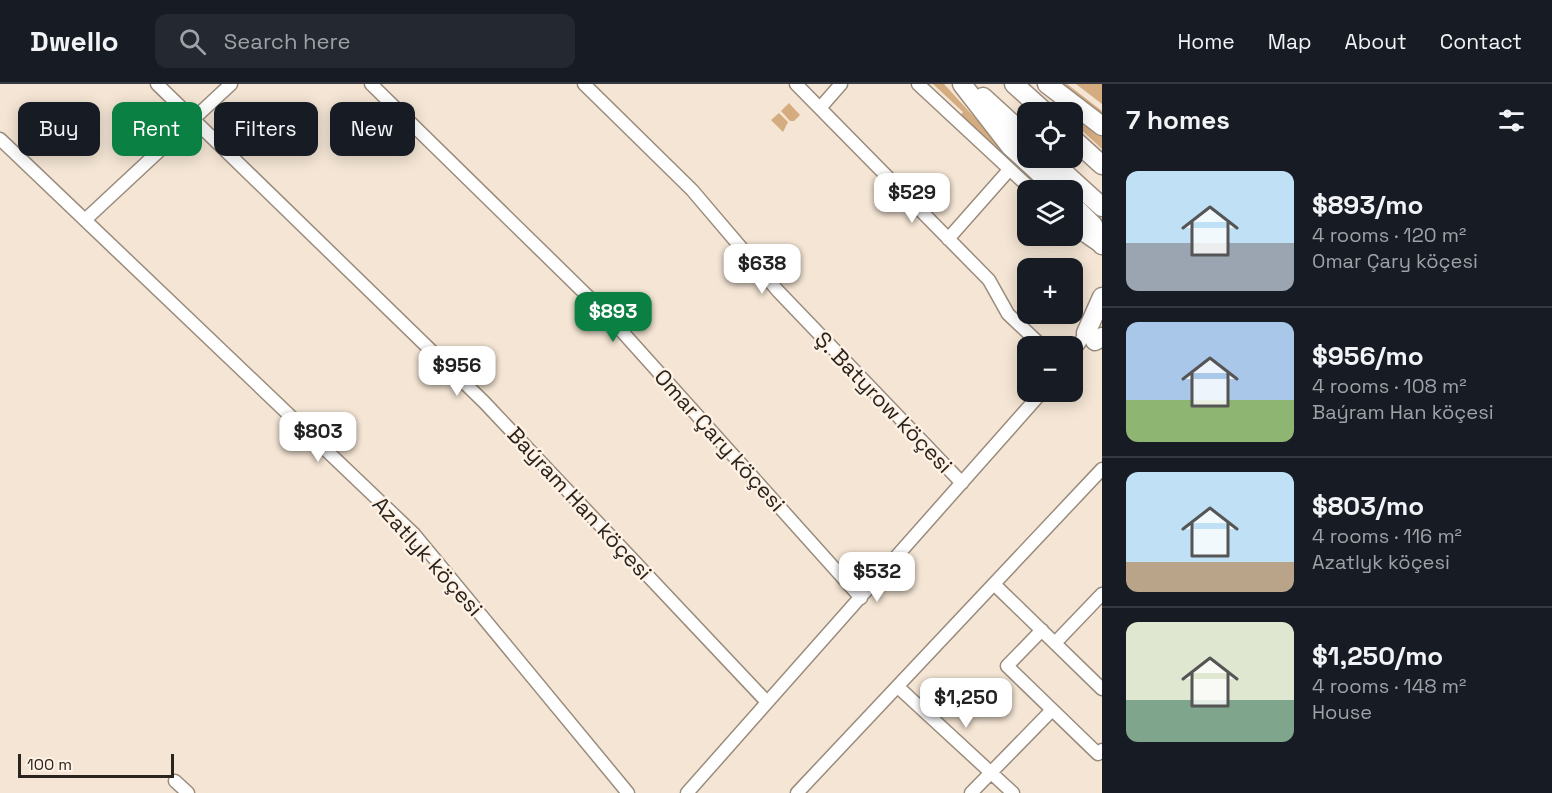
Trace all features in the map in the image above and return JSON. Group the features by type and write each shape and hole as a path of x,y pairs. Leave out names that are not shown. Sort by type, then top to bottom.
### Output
{"highway":[{"path":"962,84 1010,146 1047,180"},
{"path":"968,84 1017,128"},
{"path":"1014,84 1034,102"},
{"path":"1047,84 1102,126"},
{"path":"1083,148 1102,165"},
{"path":"1059,168 1102,207"},
{"path":"1083,215 1093,225 1102,246"},
{"path":"1096,336 1102,297"}],"street":[{"name":"Baýram Han köçesi","path":"157,84 176,102"},
{"path":"202,109 231,84"},
{"name":"Omar Çary köçesi","path":"371,84 609,317 861,598"},
{"name":"Ş. Batyrow köçesi","path":"584,84 692,190 778,291 962,483"},
{"path":"796,84 988,280 999,295 1008,314 1031,336"},
{"path":"820,108 841,84"},
{"path":"918,84 1020,180"},
{"name":"Baýram Han köçesi","path":"202,128 484,402 766,701"},
{"name":"Azatlyk köçesi","path":"0,139 414,534 628,793"},
{"path":"86,219 152,156"},
{"path":"948,239 1009,170"},
{"path":"1083,234 1102,246"},
{"path":"1083,349 1096,336 1102,316"},
{"path":"1083,345 1096,336"},
{"path":"687,793 766,701 861,598 1033,402"},
{"path":"803,791 1102,469"},
{"path":"995,585 1102,689"},
{"path":"1055,643 1102,594"},
{"path":"1042,630 1007,666 1098,754 1102,750"},
{"path":"898,687 1013,793"},
{"path":"971,793 1052,710"},
{"path":"175,781 188,793"}],"shaded area":[{"path":"933,84 944,84 1017,162 1017,168 1023,168 1036,180 1030,180 960,116 963,112"},
{"path":"1061,84 1067,84 1102,111 1102,116"},
{"path":"1076,84 1102,84 1102,104"},
{"path":"789,103 800,115 794,121 790,121 781,111"},
{"path":"779,113 788,122 783,132 771,120"},
{"path":"1083,120 1102,134 1102,149 1083,131"}]}
